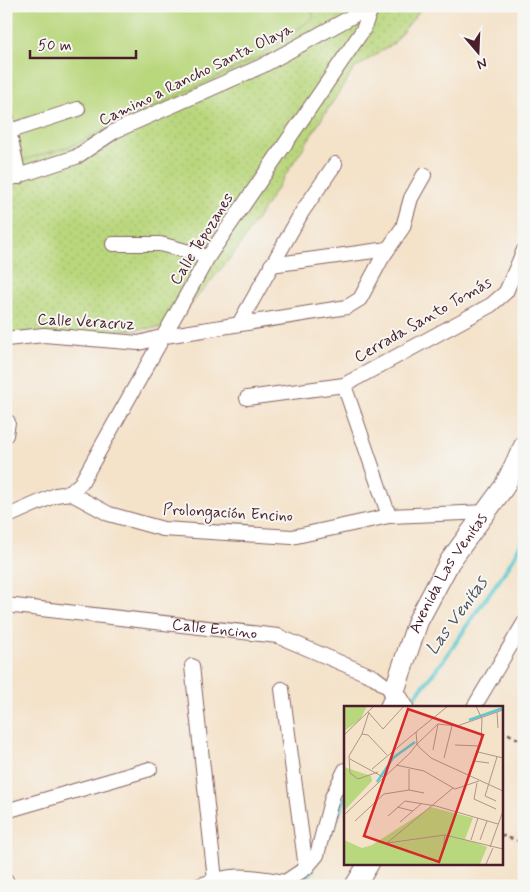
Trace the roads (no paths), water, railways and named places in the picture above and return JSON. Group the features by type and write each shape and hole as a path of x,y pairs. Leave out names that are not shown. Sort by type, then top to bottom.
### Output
{"main road":[{"name":"Avenida Las Venitas","path":"396,701 418,621 450,561 488,512 504,487 524,446"},
{"path":"355,886 368,864"}],"street":[{"name":"Camino a Rancho Santa Olaya","path":"13,179 76,158 115,131 262,66 371,6"},
{"name":"Calle Tepozanes","path":"70,493 81,483 208,257 363,30 371,6"},
{"path":"10,131 78,109"},
{"path":"6,116 10,131 13,179"},
{"path":"239,324 302,212 335,164"},
{"name":"Calle Veracruz","path":"6,339 44,334 140,343 164,336 347,307 360,299 402,227 411,198 424,175"},
{"path":"113,244 160,244 208,257"},
{"path":"272,265 388,249"},
{"name":"Cerrada Santo Tomás","path":"247,398 344,386 491,305 506,292 524,250"},
{"path":"344,386 389,516"},
{"path":"6,517 56,495 70,493"},
{"name":"Prolongación Encino","path":"70,493 109,514 164,529 292,537 389,516 488,512"},
{"name":"Calle Encino","path":"6,605 278,636 374,677 396,701"},
{"path":"475,706 524,623"},
{"path":"192,666 215,880"},
{"path":"282,689 306,868"},
{"path":"6,811 150,769"},
{"path":"198,886 215,880 241,875 285,882 306,868 317,855 332,797 344,772"},
{"path":"6,880 8,886"}],"waterway":[{"name":"Las Venitas","path":"407,705 446,656 499,580 515,555 524,536"},
{"name":"Las Venitas","path":"328,838 344,800"},
{"name":"Las Venitas","path":"298,886 313,870"}]}
